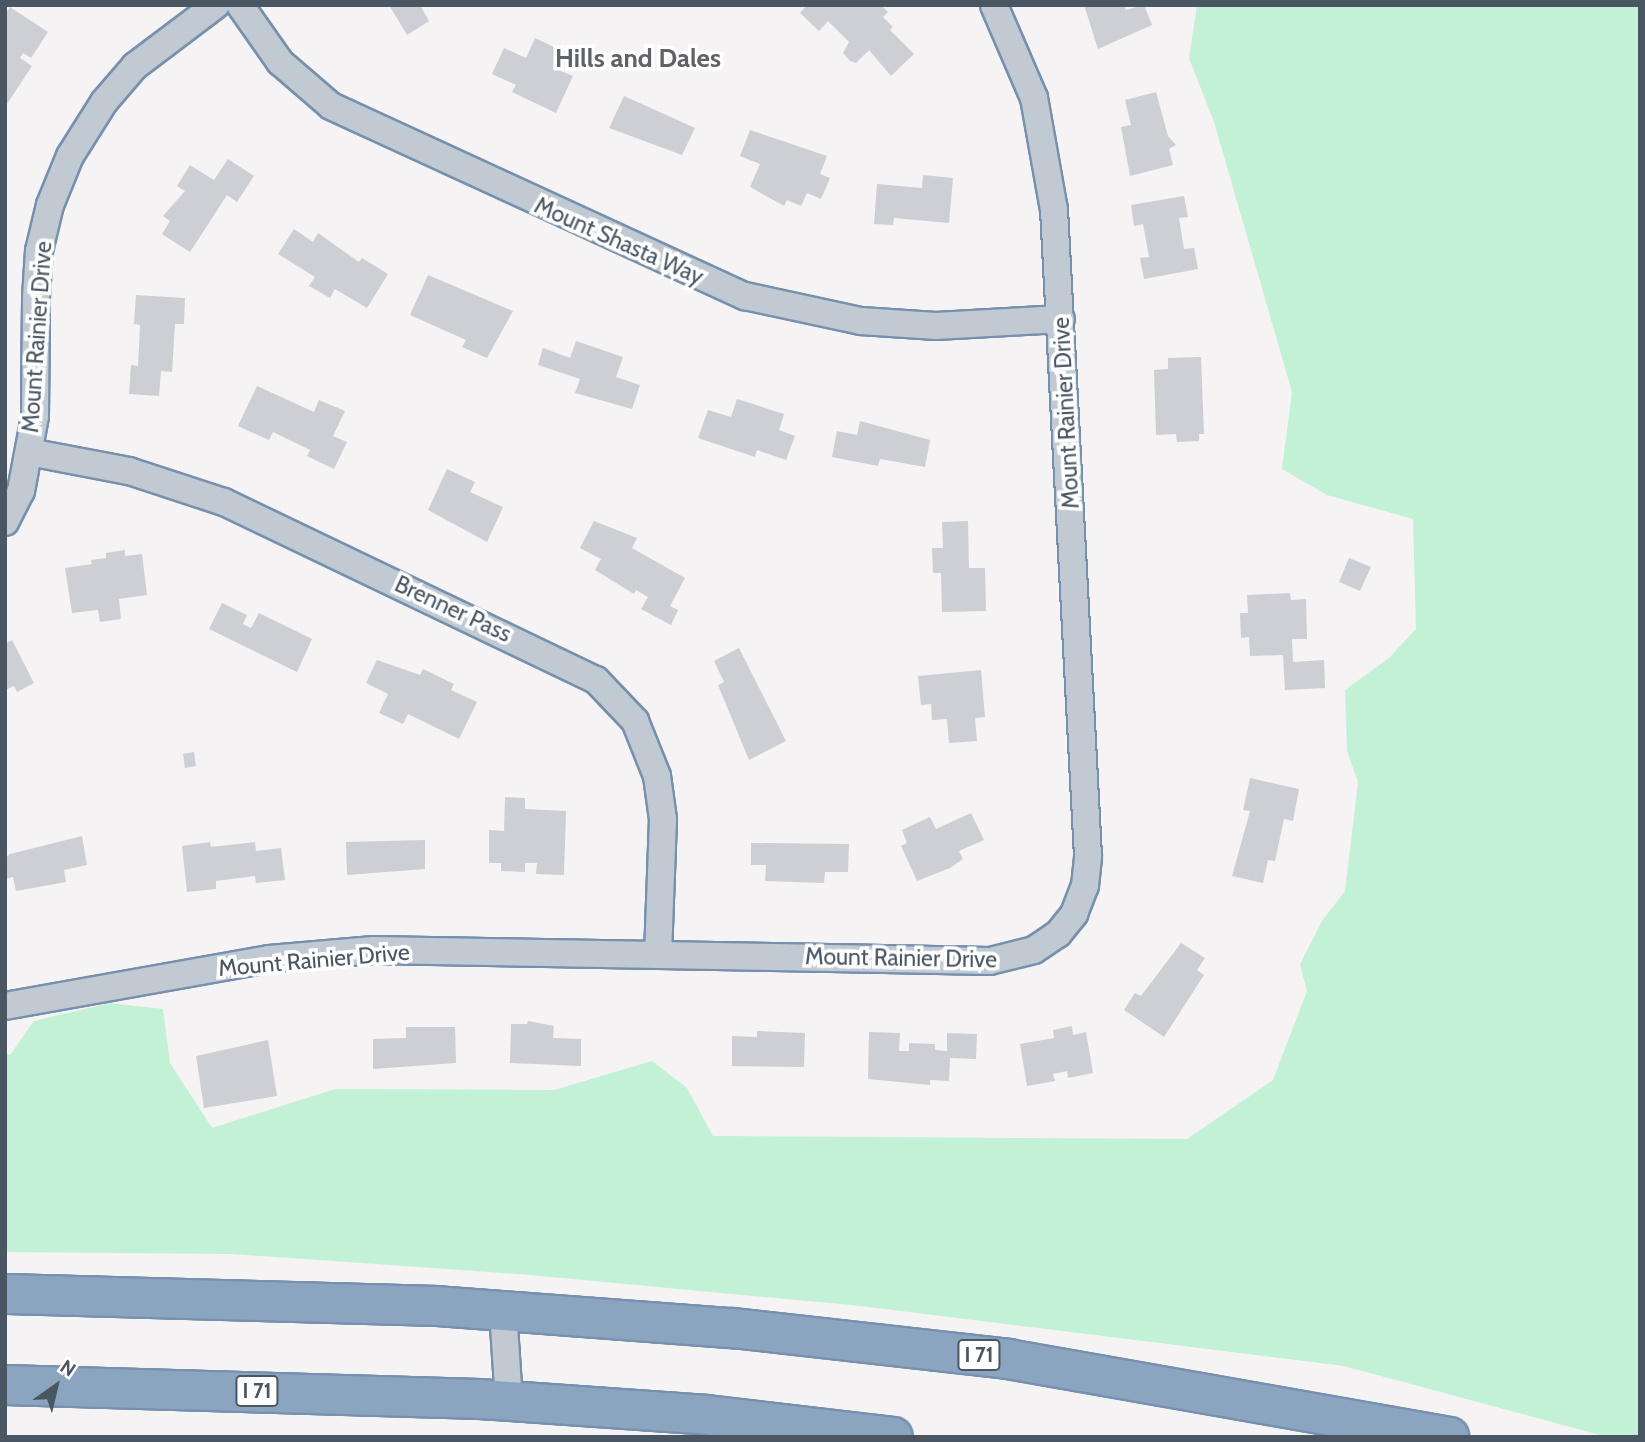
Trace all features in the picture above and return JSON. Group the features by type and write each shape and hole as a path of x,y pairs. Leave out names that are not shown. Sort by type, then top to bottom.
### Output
{"highway":[{"name":"I 71","path":"5,1294 503,1311 733,1328 1008,1359 1449,1437"},
{"name":"I 71","path":"5,1385 509,1401 707,1415 893,1437"}],"street":[{"name":"Mount Rainier Drive","path":"5,522 21,491 35,416 39,251 50,205 70,156 104,102 135,66 216,5"},
{"name":"Mount Shasta Way","path":"240,5 280,62 331,106 745,296 861,321 936,326 1060,320"},
{"name":"Mount Rainier Drive","path":"5,1006 269,959 374,950 1007,959 1042,945 1074,914 1085,886 1088,856 1054,210 1042,136 1016,49 994,5"},
{"name":"Brenner Pass","path":"29,452 129,471 224,502 596,680 635,721 657,776 663,818 658,953"},
{"path":"503,1311 509,1401"}],"green space":[{"path":"1197,5 1640,5 1640,1437 1608,1437 1344,1366 861,1306 519,1274 231,1254 5,1252 5,1054 10,1055 34,1021 110,1003 163,1009 170,1063 212,1128 335,1089 554,1090 652,1061 687,1088 713,1136 1187,1139 1273,1080 1307,991 1300,964 1322,921 1345,891 1358,782 1347,751 1345,690 1389,658 1416,629 1413,519 1327,495 1282,469 1292,392 1214,122 1189,58"}],"building":[{"path":"389,5 420,5 429,21 407,35"},
{"path":"807,5 881,5 888,12 883,17 893,27 890,30 914,54 891,76 869,50 856,63 850,61 843,53 849,42 828,21 819,31 800,13"},
{"path":"1084,5 1124,5 1126,10 1144,5 1152,25 1098,49"},
{"path":"10,7 48,32 31,58 23,53 20,58 32,66 5,107 5,15"},
{"path":"535,38 569,54 561,71 573,76 556,113 512,92 516,85 492,74 504,48 526,58"},
{"path":"1156,92 1168,136 1176,145 1169,149 1173,165 1130,176 1121,127 1131,125 1125,100"},
{"path":"624,96 695,128 682,155 609,128"},
{"path":"750,130 827,156 820,174 830,178 821,199 807,193 801,206 787,200 784,206 750,187 760,164 740,156"},
{"path":"228,159 254,176 237,202 227,195 190,252 162,234 170,221 163,216 185,191 177,186 190,165 214,180"},
{"path":"923,175 953,178 949,223 894,218 893,225 874,224 877,184 922,188"},
{"path":"1184,196 1188,217 1179,218 1184,249 1194,248 1198,269 1144,279 1140,258 1149,257 1143,224 1134,226 1131,205"},
{"path":"294,229 313,242 318,233 359,262 362,258 388,274 367,308 335,289 330,298 309,286 315,277 278,254"},
{"path":"428,275 513,311 487,358 462,347 466,340 410,315"},
{"path":"136,295 185,298 184,324 175,324 172,372 161,371 159,396 129,394 131,365 138,366 140,325 134,324"},
{"path":"576,341 623,357 616,377 640,385 632,409 575,393 580,379 538,365 543,348 570,358"},
{"path":"1201,357 1204,434 1199,434 1199,441 1177,442 1176,434 1156,435 1154,370 1168,369 1168,358"},
{"path":"257,386 314,412 319,400 345,411 333,436 347,442 334,469 307,456 310,450 273,432 269,440 238,426"},
{"path":"737,399 784,414 779,430 795,436 786,460 757,450 755,457 698,438 708,410 731,417"},
{"path":"860,421 930,440 925,467 880,459 878,466 832,457 837,431 857,435"},
{"path":"447,469 475,482 470,492 503,507 487,542 428,510"},
{"path":"594,521 637,538 632,548 685,578 670,606 678,610 671,625 641,609 648,597 636,590 634,594 595,570 601,559 580,548"},
{"path":"968,521 969,568 985,568 986,611 942,612 941,573 933,573 932,548 943,548 942,522"},
{"path":"125,550 125,556 142,554 147,595 119,599 121,619 100,622 98,610 72,613 65,568 92,564 91,560 106,558 106,553"},
{"path":"1349,558 1371,567 1360,591 1339,582"},
{"path":"1290,593 1291,600 1306,599 1307,639 1292,639 1293,662 1324,660 1325,688 1285,690 1283,655 1250,656 1249,637 1241,638 1240,613 1248,613 1247,595"},
{"path":"222,603 247,615 243,624 251,628 259,613 312,639 297,672 209,629"},
{"path":"12,640 34,683 17,692 14,686 5,690 5,644"},
{"path":"739,648 786,741 749,760 718,685 724,682 714,661"},
{"path":"377,660 420,675 423,669 454,684 451,690 477,702 459,739 408,714 403,724 379,713 388,694 366,683"},
{"path":"981,670 985,717 975,718 977,741 949,743 947,719 932,720 931,704 921,705 918,676"},
{"path":"194,752 196,766 185,768 183,754"},
{"path":"1250,778 1299,789 1293,821 1284,819 1275,861 1268,860 1263,883 1232,876 1250,811 1243,810"},
{"path":"505,797 525,798 525,809 566,811 564,875 536,874 537,863 525,863 525,872 501,871 501,863 489,863 489,830 504,831"},
{"path":"971,813 984,840 959,851 963,859 950,868 917,881 901,846 907,843 902,830 930,817 936,829"},
{"path":"82,836 87,865 64,870 66,882 16,891 13,877 5,879 5,858 10,854"},
{"path":"425,840 425,869 347,875 346,842"},
{"path":"210,842 211,847 255,842 256,851 281,848 285,880 256,883 255,876 216,881 216,889 187,892 182,846"},
{"path":"751,843 849,844 848,872 825,872 824,883 765,881 766,865 751,865"},
{"path":"1181,943 1205,958 1197,970 1204,975 1164,1037 1124,1010 1135,993 1141,996"},
{"path":"528,1021 554,1026 553,1038 581,1039 581,1066 510,1063 511,1024 527,1024"},
{"path":"1072,1026 1073,1035 1086,1032 1093,1073 1068,1078 1067,1071 1053,1074 1055,1081 1027,1086 1020,1044 1054,1038 1053,1030"},
{"path":"406,1027 455,1027 456,1063 373,1069 373,1039 406,1038"},
{"path":"757,1031 805,1033 804,1067 732,1066 732,1036 757,1037"},
{"path":"869,1032 900,1033 899,1051 909,1051 909,1043 935,1044 935,1050 947,1051 947,1033 977,1034 976,1059 950,1058 949,1081 930,1080 930,1085 868,1079"},
{"path":"268,1040 277,1096 204,1108 196,1056"}],"district":[{"name":"Hills and Dales","path":"638,59"}]}
